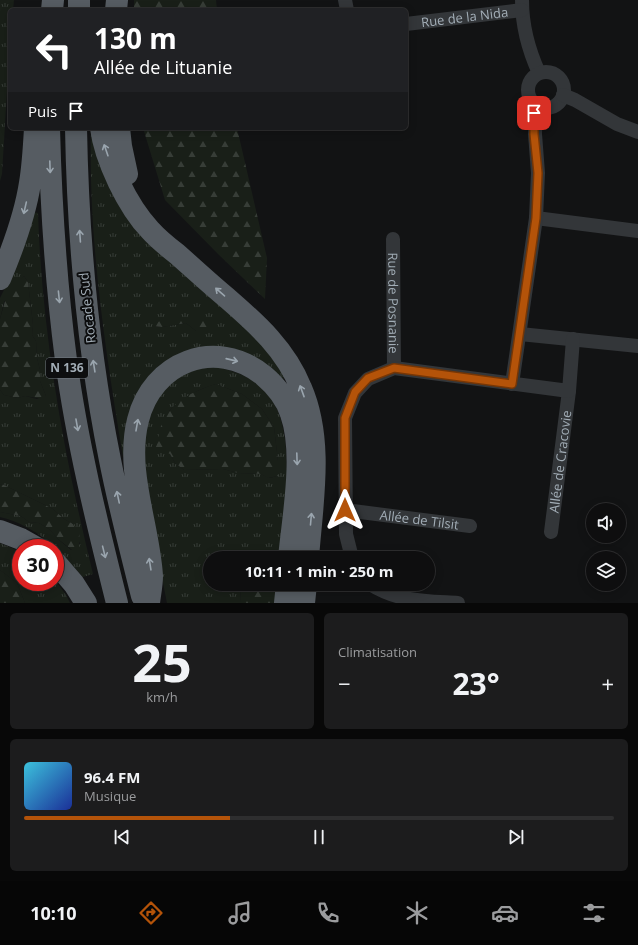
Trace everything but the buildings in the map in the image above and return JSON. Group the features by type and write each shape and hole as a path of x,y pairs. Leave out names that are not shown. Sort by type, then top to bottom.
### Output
{"highway":[{"path":"0,280 15,242 24,213 31,178 35,130"},
{"name":"Rocade Sud","path":"49,130 56,266 66,361 96,521 117,603"},
{"name":"Rocade Sud","path":"76,130 78,198 83,271 91,346 110,459 144,603"},
{"path":"100,130 112,165 124,192 133,208 150,230 253,321 274,342 289,363 302,388 310,416 314,450 313,493 309,551"},
{"path":"119,130 127,172 150,230"},
{"path":"149,603 152,577 134,464 134,442 138,420 146,398 159,381 176,366 190,360 212,357 244,363 254,368 282,395 293,420 298,466 290,551"},
{"path":"0,531 21,539"},
{"path":"64,572 74,584 86,603"},
{"path":"285,603 286,591"},
{"path":"304,603 305,591"}],"street":[{"name":"Rue de la Nida","path":"408,24 522,5"},
{"path":"522,5 529,47 539,73"},
{"path":"547,71 557,75 563,84 563,95 561,100 552,107 546,108 536,105 528,95 532,78 539,73 547,71"},
{"path":"563,95 575,100 617,124 638,132"},
{"path":"512,384 536,218 538,173 534,134 536,105"},
{"path":"536,218 638,231"},
{"name":"Rue de Posnanie","path":"393,239 394,368"},
{"path":"520,334 573,338 638,346"},
{"name":"Allée de Cracovie","path":"551,532 569,391 573,338"},
{"path":"350,551 346,534 345,510 345,418 355,392 368,378 394,368 569,391"},
{"name":"Allée de Tilsit","path":"345,510 470,526"},
{"path":"383,591 407,600 458,603"}],"green space":[{"path":"0,0 14,0 13,8 8,8 8,74 2,174 0,181"},
{"path":"134,0 216,0 217,8 134,8"},
{"path":"91,130 109,175 242,320 288,378 280,379 176,360 128,455 123,457 104,334 92,210","holes":["210,318 196,331 186,323 162,327 155,326"]},
{"path":"144,130 237,130 267,258 265,299 218,254 165,200"},
{"path":"33,212 38,213 44,304 56,395 82,530 93,574 83,577 64,557 64,544 71,550 80,544 73,524 64,519 53,509 2,484 0,485 0,390 4,395 18,398 25,396 37,399 46,396 40,381 36,341 32,335 33,325 28,282 24,276 4,302 0,319 0,298 8,282"},
{"path":"24,276 28,282 33,325 32,335 36,341 40,381 46,396 43,399 25,396 18,398 4,395 0,390 0,319 7,294"},
{"path":"206,317 210,318 212,328 205,333 196,331 186,323 162,327 154,326 159,321"},
{"path":"216,367 245,376 260,386 273,401 281,420 287,467 281,551 203,551 203,591 241,591 240,603 167,603 143,471 146,416 166,387 186,372 202,368","holes":["216,384 242,394 262,409 274,427 278,461 278,476 269,478 261,474 238,473 223,469 184,470 175,463 170,454 169,411 191,394"]},
{"path":"216,384 242,394 262,409 274,427 278,461 278,476 268,478 261,474 238,473 223,469 184,470 175,463 170,454 156,447 161,426 170,410 191,394"},
{"path":"2,484 53,509 64,519 73,524 80,533 79,551 75,552 64,544 64,539 58,539 49,529 39,523 29,522 21,516 0,512 0,485"},
{"path":"0,512 21,516 29,522 39,523 49,529 58,539 45,539 25,526 0,517"},
{"path":"0,543 12,548 12,579 0,570"},
{"path":"0,570 12,579 12,591 20,591 25,603 0,603"},
{"path":"20,591 63,591 70,603 25,603"},
{"path":"241,591 277,591 276,603 240,603"}],"route":[{"path":"345,510 345,418 355,392 368,378 394,368 512,384 536,218 538,173 534,134 534,113"}]}
